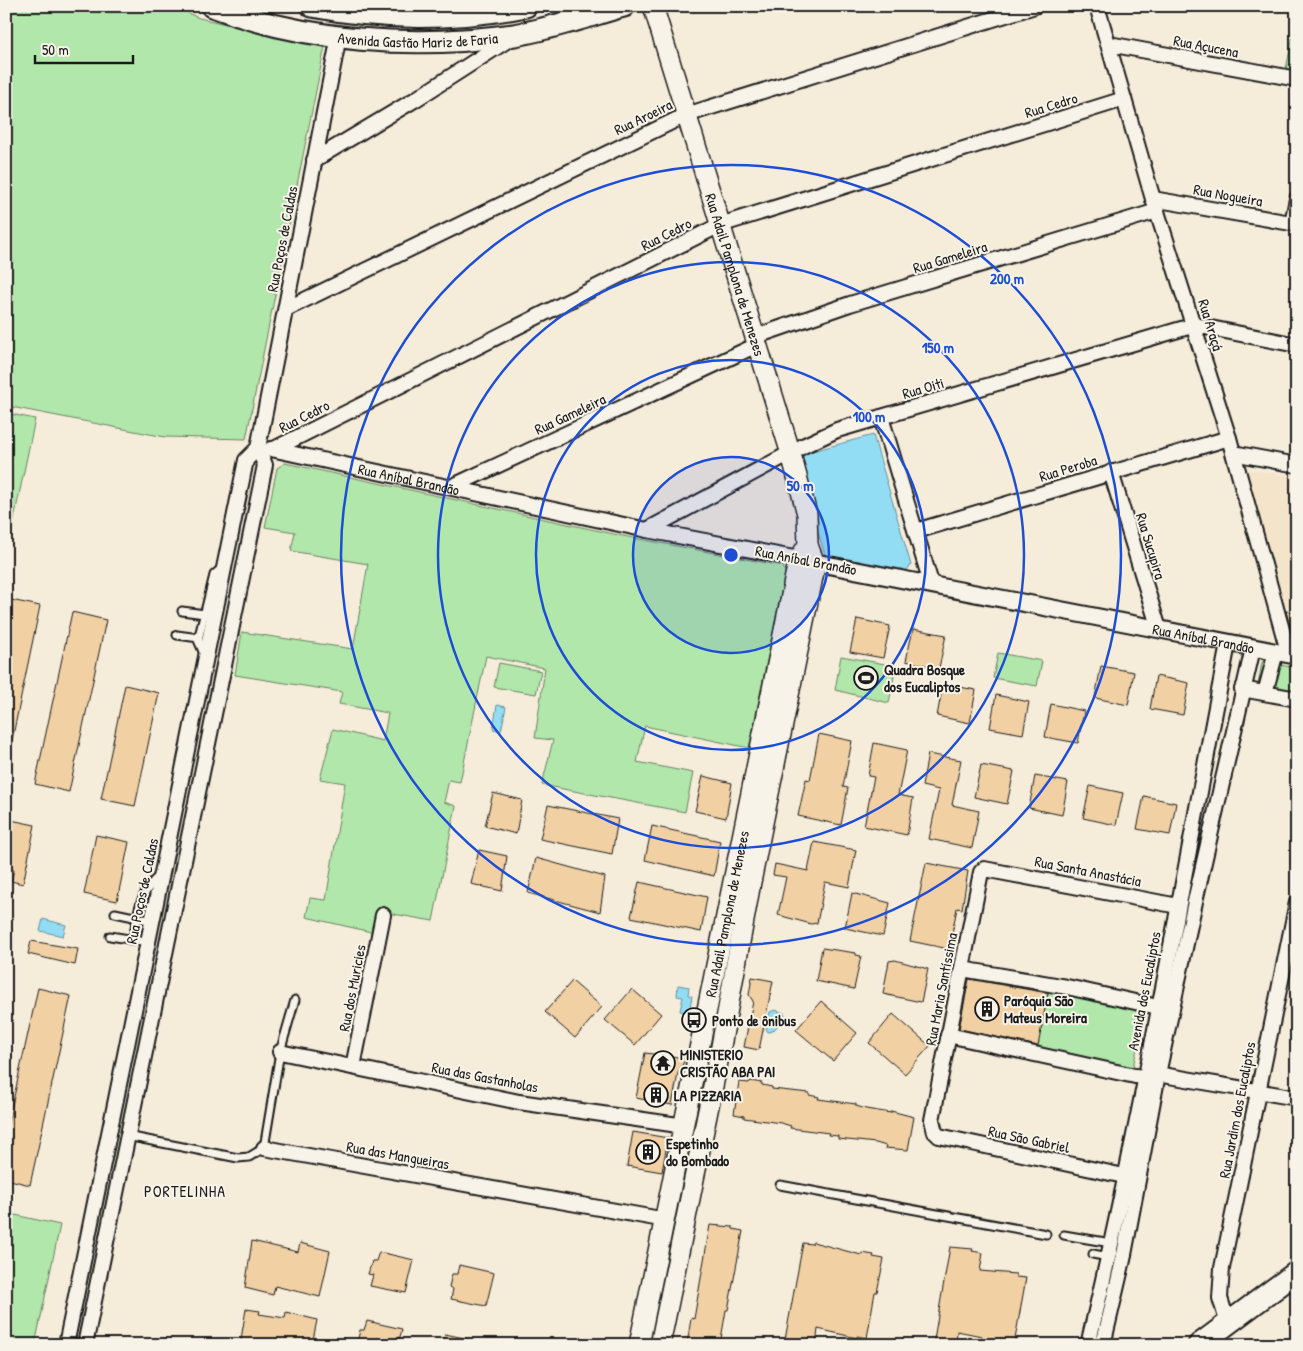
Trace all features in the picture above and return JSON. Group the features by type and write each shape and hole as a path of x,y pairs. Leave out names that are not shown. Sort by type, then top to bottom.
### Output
{"main road":[{"name":"Avenida Gastão Mariz de Faria","path":"315,7 348,9 388,17 425,18 493,12 526,6"},
{"name":"Avenida Gastão Mariz de Faria","path":"217,7 285,28 339,36 420,42 515,34 624,6"},
{"name":"Rua Adail Pamplona de Menezes","path":"653,6 791,454 807,514 807,555 771,694 762,740 742,881 747,922 660,1345"},
{"name":"Rua Adail Pamplona de Menezes","path":"639,1345 693,1086 742,881 774,768 784,722 814,572 807,555"},
{"path":"771,694 774,700 772,717 775,721 784,722"},
{"path":"762,740 772,744 774,747 771,761 774,768"},
{"path":"693,1086 696,1093 695,1111 698,1114 707,1116"},
{"path":"684,1130 696,1139 694,1156 697,1162"},
{"path":"1199,1345 1297,1272"},
{"path":"1225,1345 1297,1290"}],"street":[{"name":"Rua Aroeira","path":"286,308 686,114 1034,6"},
{"name":"Rua Araçá","path":"1098,6 1155,205 1229,438 1287,654"},
{"path":"314,160 416,99 515,34"},
{"name":"Rua Poços de Caldas","path":"66,1345 246,460 258,448 339,36"},
{"name":"Rua Açucena","path":"1109,44 1297,79"},
{"name":"Rua Cedro","path":"274,449 720,225 1124,99"},
{"path":"1294,223 1297,199"},
{"name":"Rua Nogueira","path":"1155,205 1294,223"},
{"name":"Rua Gameleira","path":"451,487 755,341 850,304 1155,205"},
{"path":"1195,326 1297,345"},
{"name":"Rua Oiti","path":"647,530 791,454 819,437 881,417 1195,326"},
{"path":"881,417 931,583"},
{"name":"Rua Peroba","path":"916,531 1229,438"},
{"name":"Rua Poços de Caldas","path":"85,1345 187,854 265,465 258,448"},
{"name":"Rua Aníbal Brandão","path":"258,448 274,449 647,530 807,555 931,583 1228,644 1287,654"},
{"path":"1233,453 1297,465"},
{"name":"Rua Sucupira","path":"1111,472 1159,629"},
{"name":"Avenida dos Eucaliptos","path":"1088,1345 1111,1243 1159,1007 1228,644"},
{"name":"Avenida dos Eucaliptos","path":"1103,1345 1124,1260 1158,1074 1242,689 1253,648"},
{"path":"1265,693 1287,654"},
{"path":"1242,689 1297,699"},
{"name":"Rua Maria Santíssima","path":"932,1126 948,1035 981,872 986,868 992,869"},
{"name":"Rua Santa Anastácia","path":"992,869 1179,900 1196,898"},
{"name":"Rua Jardim dos Eucaliptos","path":"1228,1324 1220,1298 1220,1284 1257,1090 1297,902"},
{"name":"Rua dos Muricies","path":"353,1067 383,915"},
{"path":"962,969 1067,987 1173,1010"},
{"path":"948,1035 1034,1056 1144,1077 1158,1074 1297,1098"},
{"name":"Rua das Gastanholas","path":"280,1052 519,1102 684,1130"},
{"name":"Rua São Gabriel","path":"932,1126 939,1136 950,1140 1124,1176"},
{"name":"Rua das Mangueiras","path":"264,1148 666,1220"},
{"path":"1111,1243 1126,1246"},
{"path":"1108,1257 1124,1260"}],"lane":[{"path":"206,659 199,638 214,575 224,566"},
{"path":"182,612 204,614"},
{"path":"177,635 199,638"},
{"path":"133,941 137,916 144,892 163,873"},
{"path":"115,913 137,916 153,921"},
{"path":"110,936 148,942"},
{"path":"127,1136 238,1158 257,1154 264,1148 280,1052 295,1000"},
{"path":"780,1185 1046,1234"},
{"path":"1064,1235 1111,1243"},
{"path":"1093,1254 1108,1257"}],"shaded area":[{"path":"1239,468 1297,477 1297,607 1279,604"}],"green space":[{"path":"6,6 172,6 199,18 325,46 246,439 165,437 6,406"},
{"path":"1297,16 1297,71 1286,69"},
{"path":"6,413 35,419 6,557"},
{"path":"285,463 623,536 783,566 785,573 749,748 645,726 637,762 693,773 685,812 542,785 553,740 535,738 545,668 486,656 460,782 449,780 444,802 456,806 433,921 376,911 371,932 306,917 310,898 326,900 345,783 320,779 333,729 383,741 388,713 339,704 342,692 235,675 242,632 353,649 368,564 291,551 295,532 265,527 277,468"},
{"path":"998,653 1042,661 1037,686 993,678"},
{"name":"Quadra Bosque dos Eucaliptos","path":"841,656 896,666 889,703 835,690"},
{"path":"1262,662 1297,668 1297,694 1258,685"},
{"path":"499,663 541,671 536,694 494,687"},
{"path":"1048,991 1139,1008 1145,1011 1133,1067 1130,1069 1037,1048"},
{"path":"6,1213 60,1225 35,1345 6,1345"}],"water":[{"path":"873,435 911,565 907,570 825,555 794,456"},
{"path":"497,705 506,707 501,731 493,729"},
{"path":"43,919 66,925 63,936 40,931"},
{"path":"678,985 689,987 688,995 692,996 689,1013 680,1011 683,997 677,996"},
{"path":"775,1010 784,1013 785,1017 773,1031 768,1032 766,1029 770,1012"}],"building":[{"path":"6,599 40,606 11,745 6,745"},
{"path":"1286,611 1297,612 1297,646 1295,646"},
{"path":"72,612 106,620 69,792 35,784"},
{"path":"857,619 890,626 883,658 850,652"},
{"path":"913,629 946,635 939,668 906,661"},
{"path":"1101,666 1134,672 1128,705 1095,698"},
{"path":"1156,676 1189,683 1183,715 1150,709"},
{"path":"943,684 976,690 970,723 937,716"},
{"path":"125,685 159,693 135,806 101,799"},
{"path":"996,695 1029,702 1023,734 990,728"},
{"path":"1051,704 1084,711 1078,743 1045,737"},
{"path":"819,734 852,741 843,787 848,788 841,825 798,816 806,779 810,780"},
{"path":"874,743 907,750 898,795 913,798 907,835 864,826 874,777 868,776"},
{"path":"928,754 961,760 952,805 979,811 972,848 929,839 939,790 922,786"},
{"path":"981,765 1014,771 1007,804 974,797"},
{"path":"703,776 732,783 726,818 695,811"},
{"path":"1035,776 1068,782 1062,815 1029,808"},
{"path":"1090,786 1123,793 1116,825 1083,818"},
{"path":"493,793 522,800 516,834 485,826"},
{"path":"1144,796 1176,803 1170,835 1137,829"},
{"path":"548,805 618,819 612,854 540,839"},
{"path":"6,819 35,825 23,884 11,881 14,870 6,869"},
{"path":"652,826 720,841 714,876 645,860"},
{"path":"96,835 129,842 117,901 84,894"},
{"path":"814,842 856,850 849,887 825,882 817,923 811,924 778,915 786,877 773,875 775,864 808,871"},
{"path":"479,850 507,856 502,891 471,884"},
{"path":"536,858 605,877 600,912 528,893"},
{"path":"926,863 968,871 962,909 957,908 949,949 910,941"},
{"path":"639,882 707,897 701,932 631,917"},
{"path":"852,893 890,903 883,936 845,928"},
{"path":"31,941 78,949 75,965 28,954"},
{"path":"822,948 856,953 856,955 861,956 854,989 816,981"},
{"path":"895,960 928,969 921,1002 883,994 889,961"},
{"path":"752,977 773,981 759,1050 744,1047 753,1001 749,995"},
{"path":"969,979 1048,993 1038,1046 959,1029"},
{"path":"572,981 602,1007 575,1038 545,1012"},
{"path":"38,988 71,996 30,1185 6,1179 6,1133"},
{"path":"632,989 661,1014 635,1045 605,1020"},
{"path":"821,1001 857,1033 833,1061 796,1030"},
{"path":"893,1014 930,1046 905,1074 869,1043"},
{"path":"645,1053 686,1058 678,1073 672,1105 636,1098"},
{"path":"750,1081 762,1083 762,1085 772,1087 772,1089 809,1093 809,1095 819,1097 818,1099 856,1104 856,1106 866,1109 891,1113 891,1111 914,1117 908,1150 885,1148 886,1146 876,1143 838,1139 838,1136 828,1135 829,1133 790,1128 791,1126 781,1123 744,1118 744,1116 734,1114 739,1082 749,1083"},
{"name":"Espetinho do Bombado","path":"633,1132 668,1138 662,1172 627,1166"},
{"path":"710,1225 733,1227 733,1229 743,1231 728,1310 726,1310 720,1345 687,1345 691,1318 694,1319"},
{"path":"252,1241 298,1252 300,1243 330,1251 320,1297 275,1286 273,1295 245,1288"},
{"path":"813,1242 861,1255 862,1253 874,1255 873,1257 884,1259 877,1292 875,1292 867,1338 857,1336 857,1338 818,1329 816,1345 784,1345 803,1243 812,1244"},
{"path":"950,1247 973,1249 972,1251 983,1253 980,1271 1016,1274 1016,1277 1026,1278 1014,1345 980,1345 982,1336 957,1331 956,1345 933,1345"},
{"path":"379,1252 414,1260 406,1293 370,1286 373,1275 368,1274 372,1261 376,1261"},
{"path":"459,1265 494,1273 486,1306 451,1299 453,1289 449,1287 452,1274 457,1274"},
{"path":"246,1309 260,1311 259,1314 285,1318 286,1312 317,1320 312,1345 240,1345"},
{"path":"367,1321 402,1329 398,1345 357,1343 360,1330 364,1330"},
{"path":"445,1334 474,1340 474,1345 443,1345"}],"place":[{"name":"Quadra Bosque dos Eucaliptos","path":"866,678"},
{"name":"Paróquia São Mateus Moreira","path":"987,1009"},
{"name":"Ponto de ônibus","path":"694,1020"},
{"name":"MINISTERIO CRISTÃO ABA PAI","path":"663,1063"},
{"name":"LA PIZZARIA","path":"656,1095"},
{"name":"Espetinho do Bombado","path":"648,1152"}],"district":[{"name":"PORTELINHA","path":"185,1191"}]}
